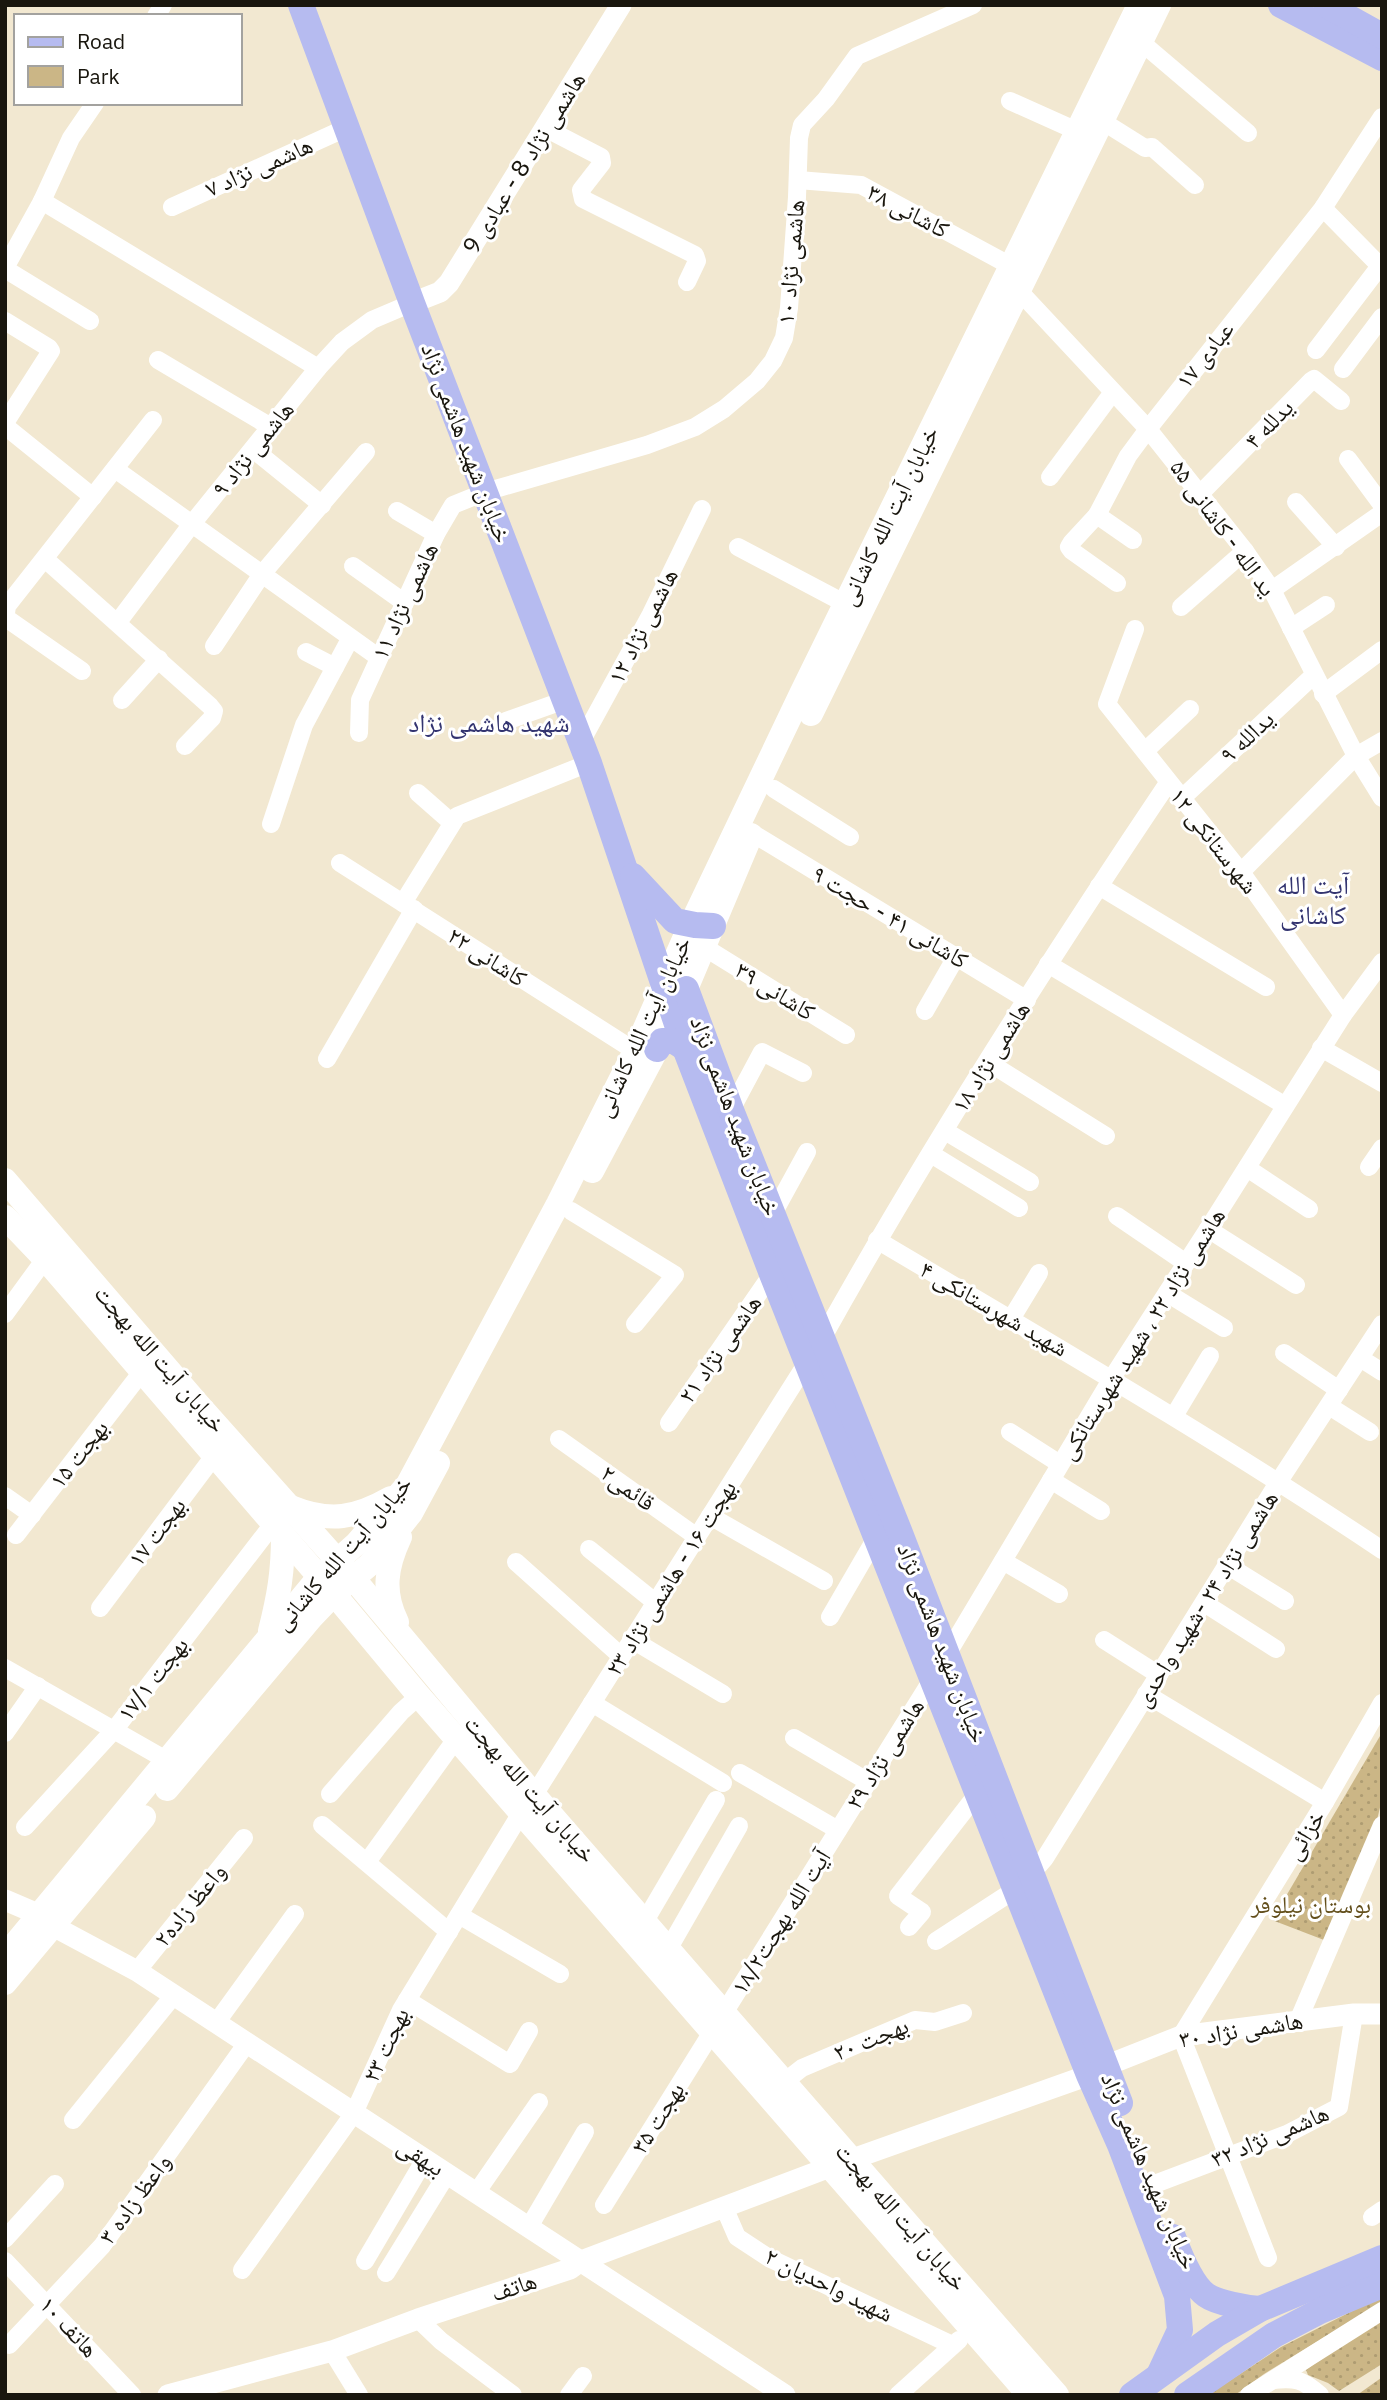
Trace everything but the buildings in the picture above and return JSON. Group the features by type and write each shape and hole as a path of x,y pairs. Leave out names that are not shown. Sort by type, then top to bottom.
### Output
{"main road":[{"path":"287,5 306,11"},
{"name":"خیابان آیت الله کاشانی","path":"5,1983 46,1921 168,1761 267,1640 336,1578 369,1565 411,1513 571,1211 700,937 846,604 1139,5"},
{"name":"خیابان آیت الله کاشانی","path":"746,829 774,789 1159,5"},
{"path":"1281,5 1382,58"},
{"path":"1326,5 1382,36"},
{"name":"خیابان شهید هاشمی نژاد","path":"306,11 346,128 585,752 623,863"},
{"path":"623,863 662,909 675,920 695,926 700,937"},
{"path":"623,863 675,987 675,1016"},
{"name":"خیابان شهید هاشمی نژاد","path":"675,987 731,1110 823,1337 946,1655 1024,1881 1097,2071 1152,2185 1184,2265 1187,2290 1245,2308 1260,2309"},
{"name":"خیابان شهید هاشمی نژاد","path":"675,1016 772,1274 978,1793 1024,1881"},
{"name":"خیابان آیت الله کاشانی","path":"5,1956 46,1921 310,1618 356,1544 408,1484 552,1215 646,1050 675,1016"},
{"path":"646,1050 667,1040 685,1048"},
{"name":"خیابان آیت الله بهجت","path":"5,1180 197,1403 282,1522"},
{"name":"خیابان آیت الله بهجت","path":"5,1217 45,1259 214,1456 412,1650 528,1804 841,2163 1057,2395"},
{"path":"267,1640 281,1589 282,1522 308,1514 334,1517 368,1511 392,1498 408,1484"},
{"path":"411,1513 388,1566 386,1587 390,1609 412,1650"},
{"name":"خیابان آیت الله بهجت","path":"336,1578 419,1696 456,1738 528,1804 645,1921 669,1948 718,2022 784,2082 841,2163 974,2331 1029,2395"},
{"path":"1097,2071 1120,2145 1187,2290 1180,2330 1159,2375"},
{"path":"1132,2395 1217,2334 1260,2309 1382,2258"},
{"path":"1187,2395 1274,2335 1320,2311 1382,2286"}],"street":[{"name":"هاشمی نژاد 8 - عبادی 9","path":"412,303 440,292 449,283 621,5"},
{"name":"هاشمی نژاد ۱۰","path":"485,492 647,445 695,427 724,409 757,381 773,361 784,338 789,308 802,125 826,99 857,56 974,5"},
{"path":"1141,42 1248,132"},
{"path":"1010,101 1077,131"},
{"path":"90,321 5,269 42,201 71,138 94,105"},
{"name":"عبادی ۱۷","path":"1117,583 1069,547 1097,515 1128,456 1148,429 1323,208 1382,117"},
{"path":"1102,121 1146,148 1152,147 1195,185"},
{"name":"هاشمی نژاد ۷","path":"172,207 346,128"},
{"path":"545,128 601,157 602,163 581,190 583,199 695,255 697,261 687,282"},
{"name":"کاشانی ۳۸","path":"798,180 861,185 1012,265"},
{"path":"42,201 318,368"},
{"path":"1316,350 1381,267 1323,208"},
{"name":"ید الله - کاشانی ۵۵","path":"1019,291 1148,429 1245,551 1272,590 1356,757 1382,798"},
{"name":"هاشمی نژاد ۹","path":"118,622 191,525 318,368 342,342 372,320 412,303"},
{"path":"1343,369 1382,317"},
{"path":"5,321 51,351 5,425 93,497"},
{"path":"158,360 271,427"},
{"name":"یدلله ۴","path":"1200,494 1314,379 1341,401"},
{"path":"1050,477 1113,392"},
{"path":"82,671 6,612 153,420"},
{"path":"253,449 322,505"},
{"path":"214,646 262,574 366,452"},
{"path":"1348,459 1382,505"},
{"path":"115,469 350,639 379,657"},
{"name":"هاشمی نژاد ۱۱","path":"359,733 360,700 436,534 453,505 485,492"},
{"path":"1296,502 1336,547"},
{"name":"هاشمی نژاد ۱۲","path":"585,752 702,509"},
{"path":"397,511 436,534"},
{"path":"1272,590 1382,513"},
{"path":"1097,515 1133,540"},
{"path":"738,547 846,604"},
{"path":"1181,607 1245,551"},
{"path":"44,559 118,622 214,711 212,718 185,746"},
{"path":"352,566 405,603"},
{"path":"1291,628 1325,606"},
{"name":"شهرستانکی ۱۲","path":"1135,629 1107,705 1241,872 1343,1015"},
{"path":"271,824 304,725 350,639"},
{"path":"1323,694 1382,650"},
{"path":"306,652 335,667"},
{"path":"122,700 159,659"},
{"name":"یدالله ۹","path":"1181,799 1314,675"},
{"path":"506,721 565,700"},
{"path":"1145,751 1190,709"},
{"path":"1241,872 1356,757 1382,741"},
{"path":"327,1059 451,822 464,811 585,752"},
{"name":"هاشمی نژاد ۱۸","path":"823,1337 877,1240 1048,964 1168,783"},
{"path":"774,789 850,837"},
{"path":"418,793 451,822"},
{"name":"کاشانی ۴۱ - حجت ۹","path":"746,829 1027,1000"},
{"name":"کاشانی ۲۲","path":"340,863 646,1050"},
{"path":"1099,886 1266,987"},
{"name":"کاشانی ۳۹","path":"700,937 846,1035"},
{"path":"925,1011 956,957"},
{"name":"هاشمی نژاد ۲۲ ، شهید شهرستانکی","path":"946,1655 1112,1378 1247,1168 1284,1105 1343,1015 1382,962"},
{"path":"1048,964 1284,1105"},
{"path":"1321,1048 1382,1083"},
{"path":"731,1110 762,1052 803,1073"},
{"path":"988,1062 1106,1136"},
{"path":"945,1131 1030,1182"},
{"path":"1369,1167 1382,1148"},
{"path":"773,1214 807,1152"},
{"path":"931,1154 1019,1208"},
{"path":"1247,1168 1309,1209"},
{"path":"571,1211 675,1275 635,1324"},
{"path":"1116,1216 1186,1263"},
{"path":"1208,1229 1296,1285"},
{"name":"شهید شهرستانکی ۴","path":"877,1240 1174,1416 1279,1481 1382,1550"},
{"path":"5,1314 45,1259"},
{"path":"1011,1319 1039,1273"},
{"name":"هاشمی نژاد ۲۱","path":"669,1423 772,1274"},
{"path":"1167,1293 1224,1328"},
{"name":"هاشمی نژاد ۲۴ -شهید واحدی","path":"936,1941 1024,1881 1045,1858 1279,1481 1382,1324"},
{"path":"1284,1353 1339,1390"},
{"path":"1174,1416 1210,1356"},
{"path":"1360,1358 1382,1372"},
{"name":"بهجت ۱۶ - هاشمی نژاد ۲۳","path":"528,1804 807,1361"},
{"name":"بهجت ۱۵","path":"16,1535 141,1373"},
{"path":"1329,1406 1370,1432"},
{"path":"1010,1432 1060,1464"},
{"name":"قائمی۲","path":"559,1439 696,1537"},
{"name":"بهجت ۱۷","path":"100,1608 214,1456"},
{"path":"1051,1480 1101,1511"},
{"path":"5,1496 32,1515"},
{"path":"710,1516 824,1580"},
{"name":"بهجت ۱۷/۱","path":"25,1827 115,1729 282,1522"},
{"path":"830,1617 877,1536"},
{"path":"589,1549 655,1602"},
{"path":"1003,1561 1059,1594"},
{"path":"516,1562 621,1656"},
{"path":"1227,1565 1285,1601"},
{"path":"1203,1603 1276,1649"},
{"path":"631,1639 723,1695"},
{"path":"1104,1640 1158,1675"},
{"name":"هاشمی نژاد ۲۹","path":"838,1830 946,1655"},
{"path":"5,1668 168,1761"},
{"path":"5,1733 38,1686"},
{"path":"1146,1694 1325,1802"},
{"path":"330,1794 401,1712 419,1696"},
{"path":"592,1703 719,1791 645,1921"},
{"name":"خزائی","path":"1181,2036 1325,1802 1382,1703"},
{"path":"367,1862 456,1738"},
{"path":"794,1738 867,1782"},
{"path":"740,1773 838,1830"},
{"path":"909,1927 922,1912 898,1896 978,1793"},
{"name":"بهجت ۲۳","path":"242,2270 354,2113 407,2000 528,1804"},
{"path":"322,1825 449,1933"},
{"path":"1298,2021 1382,1825"},
{"path":"669,1948 739,1826"},
{"name":"آیت الله بهجت۱۸/۲","path":"718,2022 838,1830"},
{"name":"واعظ زاده۲","path":"137,1971 244,1838"},
{"name":"بیهقی","path":"5,1900 137,1971 785,2395"},
{"path":"216,2023 295,1914"},
{"path":"459,1915 560,1974"},
{"path":"73,2120 174,1995"},
{"path":"407,2000 510,2064 529,2031"},
{"name":"بهجت ۲۰","path":"784,2082 802,2068 915,2020 935,2022 963,2013"},
{"name":"هاشمی نژاد ۳۰","path":"841,2163 1097,2071 1181,2036 1298,2021 1373,2017"},
{"name":"هاشمی نژاد ۳۲","path":"1152,2185 1287,2134 1339,2107 1373,2017"},
{"name":"بهجت ۳۵","path":"604,2205 718,2022"},
{"path":"1181,2036 1268,2258"},
{"name":"واعظ زاده ۳","path":"9,2345 102,2246 247,2043"},
{"path":"476,2193 539,2102"},
{"path":"529,2227 585,2132"},
{"path":"365,2261 425,2159"},
{"name":"هاتف","path":"168,2395 332,2350 570,2269 580,2261 841,2163"},
{"path":"386,2273 447,2174"},
{"path":"5,2239 55,2184"},
{"name":"شهید واحدیان ۲","path":"724,2207 737,2238 769,2258 952,2345"},
{"name":"هاتف ۱۰","path":"5,2261 132,2395"},
{"path":"1250,2395 1382,2311"},
{"path":"418,2319 442,2341 513,2395"},
{"path":"898,2395 952,2345 974,2331"},
{"path":"332,2350 359,2395"},
{"path":"569,2395 583,2376"},
{"path":"1273,2380 1299,2380 1307,2383 1320,2395"}],"green space":[{"name":"بوستان نیلوفر","path":"1380,1736 1382,1799 1377,1820 1324,1940 1272,1920"},
{"path":"1382,2296 1382,2302 1264,2374 1235,2395 1208,2395 1281,2347"},
{"path":"1382,2320 1382,2364 1339,2391 1308,2375 1306,2370 1314,2364"},
{"path":"1381,2378 1382,2395 1357,2395"}],"district":[{"name":"شهید هاشمی نژاد","path":"489,723"},
{"name":"آیت الله کاشانی","path":"1313,900"}]}
